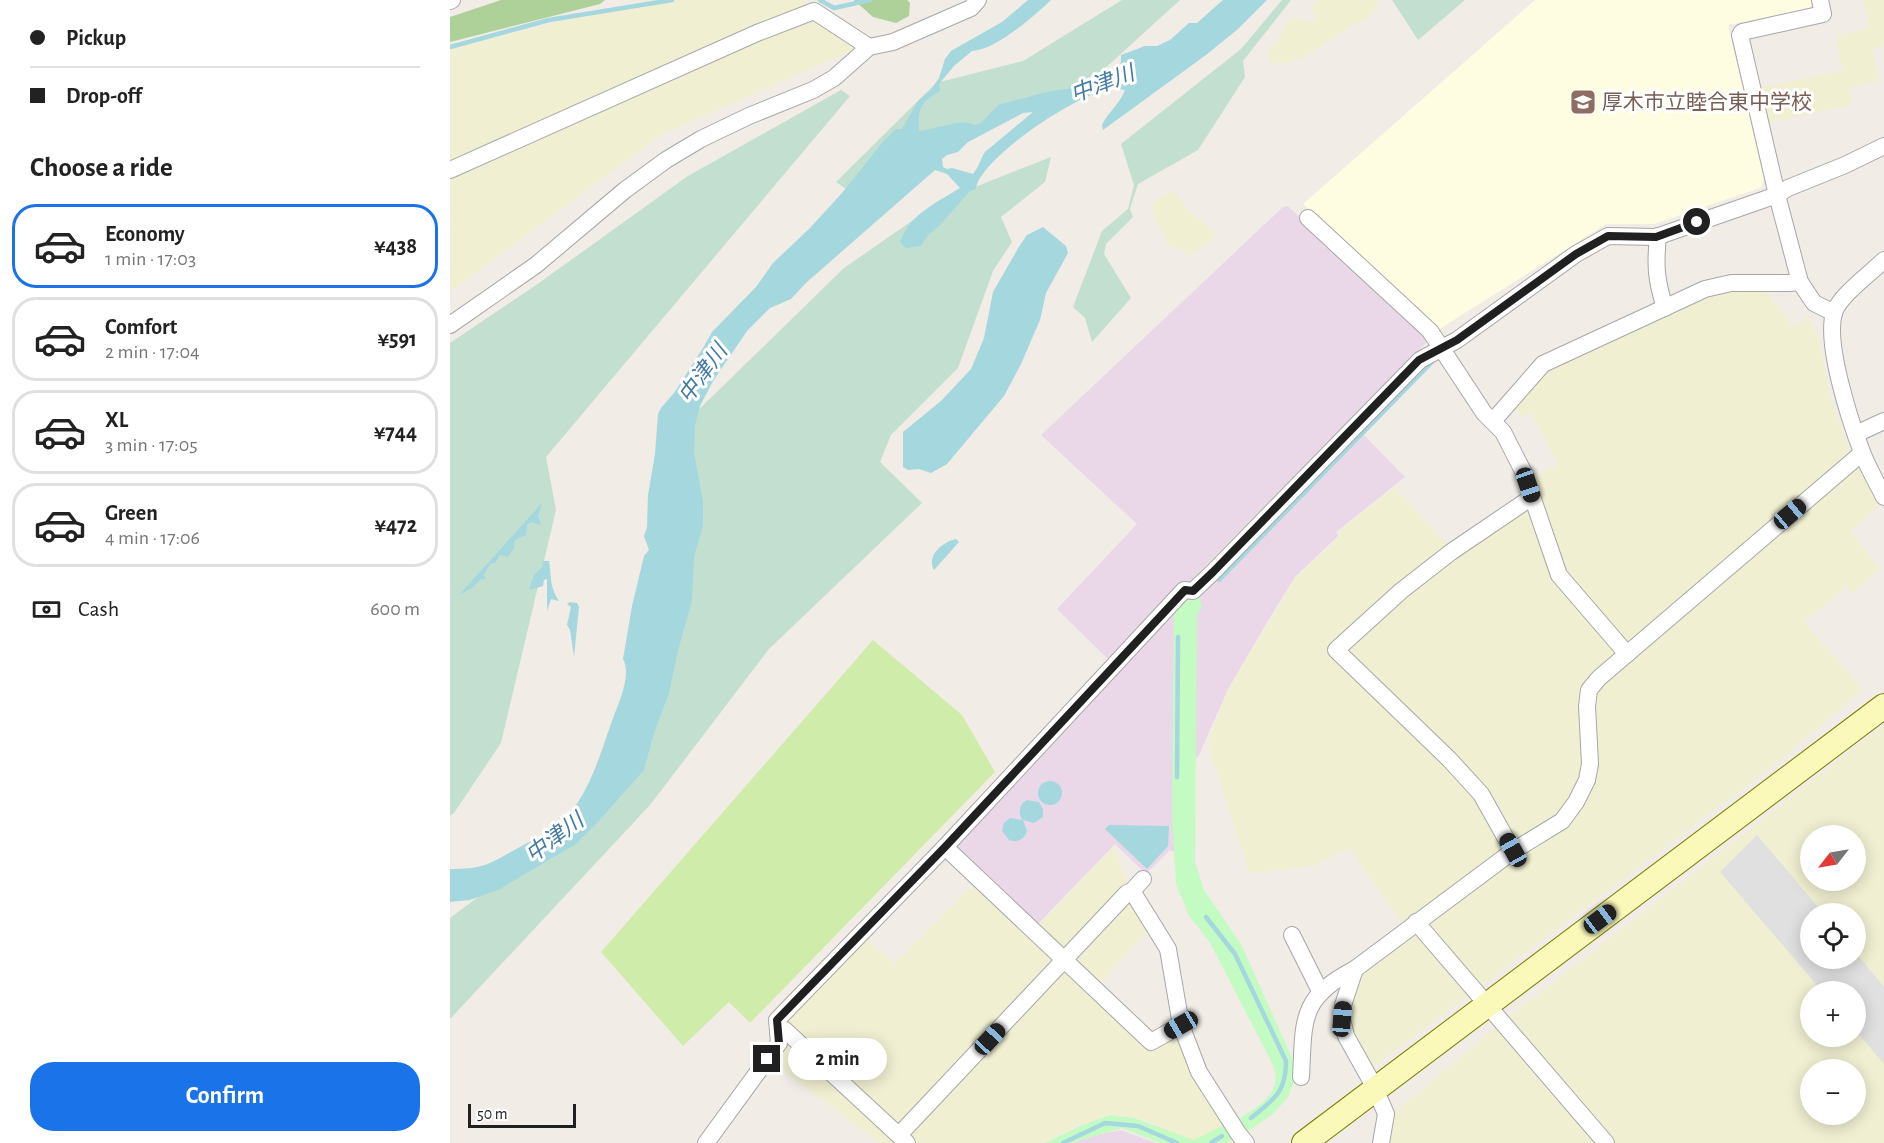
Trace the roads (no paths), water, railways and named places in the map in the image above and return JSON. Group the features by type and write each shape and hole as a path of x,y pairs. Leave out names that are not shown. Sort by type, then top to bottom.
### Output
{"street":[{"path":"450,325 536,265 625,190 666,160 749,116 813,90 834,78 869,47 893,42 971,8 978,0"},
{"path":"1820,0 1823,14 1742,32 1740,35 1777,195 1800,282 1814,303 1834,313"},
{"path":"450,170 757,33 814,11 869,47"},
{"path":"706,1143 779,1043 777,1020 945,847 1185,590 1193,591 1213,572 1419,360 1442,348 1576,254 1608,236 1658,236 1777,195 1788,188 1884,147"},
{"path":"1308,218 1430,331 1484,412 1503,432 1524,473 1559,575 1627,654"},
{"path":"1658,236 1655,266 1658,288 1665,308"},
{"path":"1884,260 1841,302 1834,313 1833,344 1844,394 1862,453 1884,497"},
{"path":"1493,421 1543,364 1705,289 1731,283 1800,282"},
{"path":"1856,434 1884,421"},
{"path":"1301,1077 1304,1022 1312,1002 1321,993 1513,850 1562,820 1576,802 1587,780 1590,764 1587,706 1589,690 1599,678 1862,453"},
{"path":"1513,850 1481,794 1449,759 1336,650 1401,591 1443,558 1532,497"},
{"path":"1304,1143 1884,706"},
{"path":"945,847 1151,1042 1181,1025"},
{"path":"778,1031 784,1030 903,1139 1065,959 1127,893 1138,885 1168,949 1181,1025 1199,1072 1246,1143"},
{"path":"1416,922 1605,1143"},
{"path":"1292,935 1321,993"},
{"path":"1355,969 1343,1005 1342,1019 1346,1036 1375,1088 1386,1114 1381,1143"}],"water":[{"name":"中津川","path":"1028,0 1051,0 1014,32 992,45 972,51 954,66 939,84 940,91 924,103 920,111 919,131 963,122 974,125 981,123 998,105 1046,92 1087,86 1118,68 1121,55 1145,46 1157,46 1170,40 1189,23 1197,23 1223,0 1267,0 1238,29 1206,55 1103,130 1102,125 1125,90 1116,88 1101,91 1081,99 1036,127 1013,143 995,160 982,176 976,189 970,191 928,235 921,246 906,248 900,242 910,224 933,204 960,188 947,174 935,170 807,282 791,299 770,308 747,331 713,381 700,406 695,425 694,453 703,502 703,526 694,557 692,601 669,693 653,736 644,770 576,844 498,890 470,900 450,902 450,869 471,868 486,864 550,831 575,806 597,764 625,682 623,659 632,606 644,556 649,550 644,536 647,527 648,495 655,454 658,414 661,408 674,393 712,332 756,287 773,263 842,193 882,143 896,129 902,129 918,101 931,90 939,78 945,59 951,51 1002,22","holes":["1033,112 985,152 973,174 943,167 942,159 958,152 968,142 1023,113"]},
{"path":"1043,227 1066,246 1068,253 1046,293 1040,320 1004,396 947,464 931,473 919,469 908,470 903,467 903,432 941,401 971,369 984,338 993,292 1027,235"},
{"path":"542,503 538,516 541,525 531,522 527,525 526,535 515,540 514,548 508,557 500,555 495,563 490,564 484,575 485,579 481,579 472,588 459,595"},
{"path":"956,539 959,542 934,570 932,560 937,550"},
{"path":"543,561 549,561 552,586 559,601 551,599 547,611 547,579 544,580 543,586 529,590 534,575 542,567"},
{"path":"577,603 579,607 574,657 570,630 567,625 571,607 567,604"},
{"path":"1050,781 1059,784 1062,793 1059,802 1050,805 1041,802 1038,793 1041,784"},
{"path":"1027,800 1039,802 1043,809 1043,817 1034,823 1023,820 1027,831 1024,837 1017,841 1009,840 1002,831 1004,823 1010,818 1022,820 1020,809"},
{"path":"1109,825 1169,826 1168,846 1147,869 1105,829"}],"waterway":[{"path":"450,47 549,20 672,0"},
{"path":"820,0 834,8 870,0"},
{"path":"1219,580 1431,363"},
{"path":"1177,777 1178,637"},
{"path":"1206,917 1235,954 1286,1061 1281,1088 1272,1100 1251,1118"},
{"path":"1063,1143 1105,1123 1138,1126 1177,1143"},
{"path":"1211,1143 1222,1136"}],"place":[{"name":"厚木市立睦合東中学校","path":"1583,102"}]}
